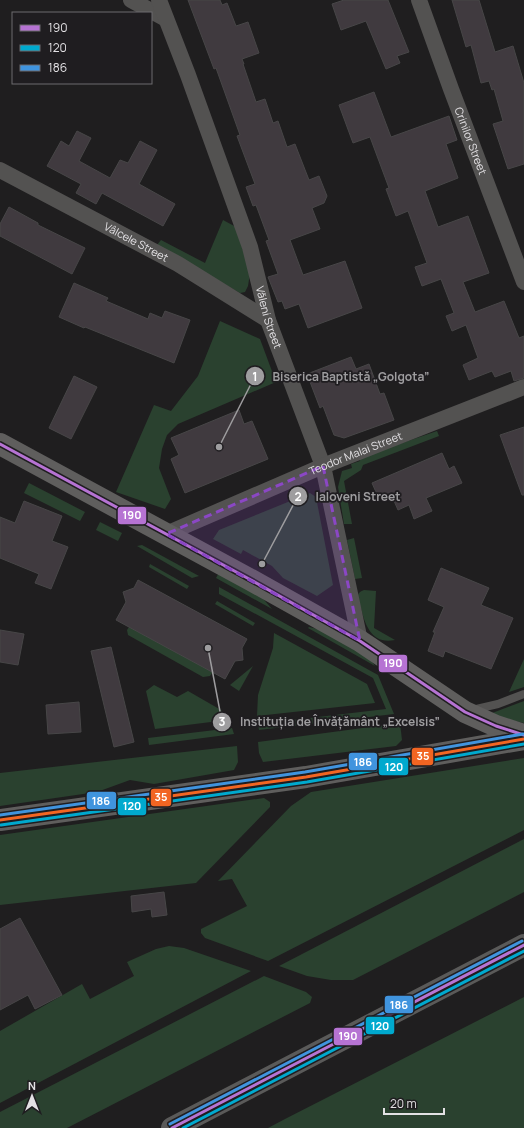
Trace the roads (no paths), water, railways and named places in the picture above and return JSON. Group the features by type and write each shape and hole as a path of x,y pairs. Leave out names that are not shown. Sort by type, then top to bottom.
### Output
{"highway":[{"path":"172,1128 524,946"}],"street":[{"path":"131,0 166,19"},
{"name":"Văleni Street","path":"159,0 188,75 250,247 268,320 323,466 360,641"},
{"name":"Crinilor Street","path":"419,0 524,282"},
{"name":"Vâlcele Street","path":"0,170 178,264 268,320"},
{"name":"Teodor Malai Street","path":"166,534 323,466 524,387"},
{"path":"0,444 360,641 466,712 496,726 524,735"},
{"path":"0,820 306,777 524,739"}],"lane":[{"path":"466,712 498,704 524,694"}],"place":[{"name":"Biserica Baptistă „Golgota”","path":"219,447"},
{"name":"Ialoveni Street","path":"262,564"},
{"name":"Instituția de Învățământ „Excelsis”","path":"208,648"}]}
